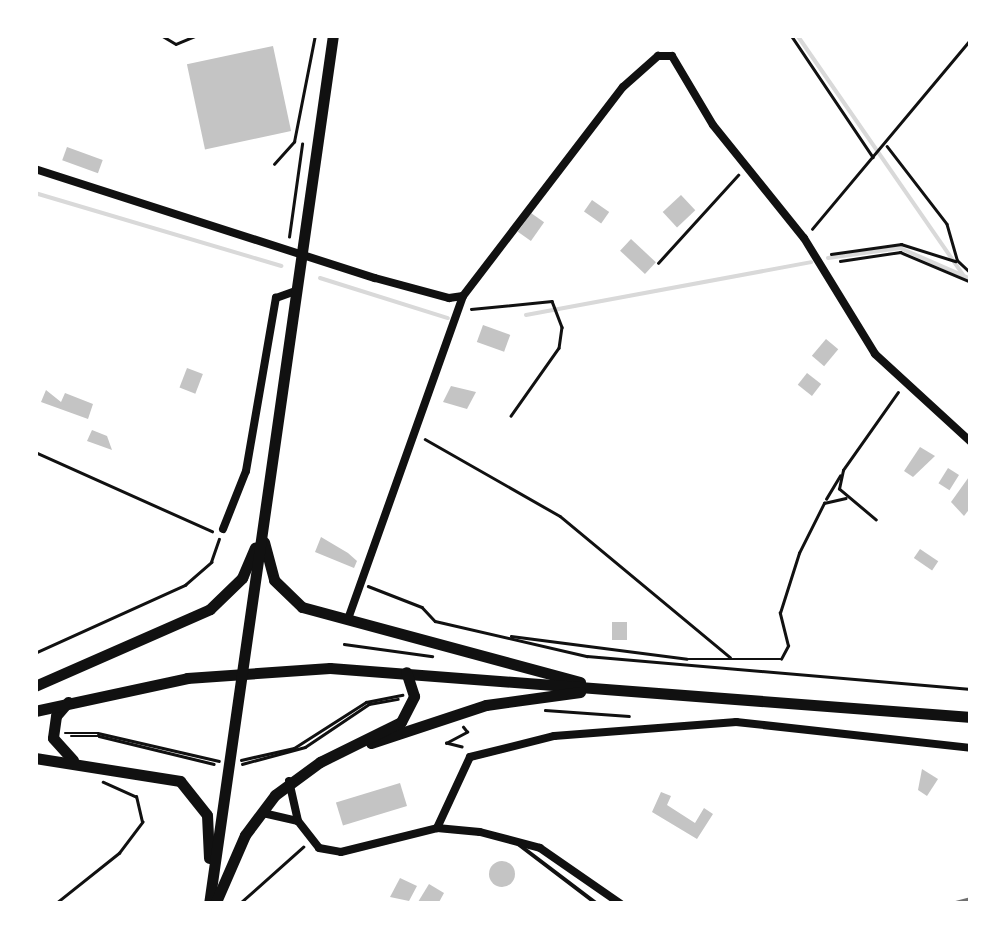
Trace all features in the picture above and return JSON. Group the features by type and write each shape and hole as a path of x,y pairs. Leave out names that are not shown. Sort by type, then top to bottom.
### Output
{"main road":[{"path":"211,904 295,290 294,249 333,35"},
{"path":"262,530 274,580 285,596 348,619 603,689"},
{"path":"35,686 210,609 242,578 262,530"},
{"path":"35,711 68,701 244,672 406,672 971,717"},
{"path":"211,904 259,813 289,782 409,712 414,691 406,672"},
{"path":"352,748 486,704 603,689"},
{"path":"68,701 56,716 53,738 76,762"},
{"path":"35,758 157,772 198,795 210,835 211,904"}],"street":[{"path":"348,619 463,296 624,87 658,56 672,56 745,166 804,238 876,354 971,442"},
{"path":"35,169 449,298 463,296"},
{"path":"223,529 246,471 276,298 295,290"},
{"path":"437,828 470,757 554,736 717,721 971,748"},
{"path":"289,782 298,822 312,840 341,852 437,828 515,841 544,851 621,904"},
{"path":"259,813 272,811 298,822"}],"lane":[{"path":"515,841 596,904"}],"path":[{"path":"35,35 35,63"},
{"path":"161,35 176,44 197,35"},
{"path":"274,164 294,142 316,35"},
{"path":"791,35 874,159"},
{"path":"804,238 971,39"},
{"path":"294,249 302,144"},
{"path":"886,144 902,174 947,224 957,260 971,273"},
{"path":"658,263 745,166"},
{"path":"831,254 901,244 951,264 957,260"},
{"path":"840,260 900,252 971,282"},
{"path":"460,306 477,310 552,304 564,335 560,348 511,416"},
{"path":"504,637 526,635 587,650 732,658 785,656 783,600 824,503 904,382"},
{"path":"416,434 494,472 560,516 732,658"},
{"path":"35,452 202,528 223,529 211,562 185,585 35,653"},
{"path":"843,470 845,498"},
{"path":"824,503 845,498 876,520"},
{"path":"358,582 422,607 435,621 587,656 971,688"},
{"path":"344,644 432,656"},
{"path":"542,710 629,716"},
{"path":"453,728 468,729 446,743 462,746 470,757"},
{"path":"55,904 119,853 142,822 132,794 96,781"},
{"path":"239,904 312,840"}],"building":[{"path":"273,46 291,131 205,149 187,64"},
{"path":"67,147 103,160 98,173 62,160"},
{"path":"681,195 695,210 677,227 663,212"},
{"path":"592,200 609,212 601,224 584,211"},
{"path":"531,213 544,222 531,241 518,232"},
{"path":"631,239 656,262 645,274 620,251"},
{"path":"483,325 510,335 504,352 477,342"},
{"path":"826,339 838,349 824,366 812,356"},
{"path":"187,368 203,374 195,394 179,388"},
{"path":"807,373 821,384 812,396 798,385"},
{"path":"451,386 476,392 467,409 443,402"},
{"path":"46,390 61,402 65,393 93,404 88,419 41,402"},
{"path":"92,430 107,436 112,450 87,441"},
{"path":"920,447 935,456 913,477 904,471"},
{"path":"948,468 959,475 949,490 938,483"},
{"path":"971,474 971,507 964,516 951,502"},
{"path":"321,537 357,561 354,568 315,552"},
{"path":"920,549 938,561 932,570 914,558"},
{"path":"612,622 627,622 627,640 612,640"},
{"path":"922,769 938,779 927,796 918,790"},
{"path":"400,783 407,806 343,826 336,803"},
{"path":"661,792 671,796 667,805 695,823 704,808 713,814 697,839 652,812"},
{"path":"502,861 511,865 515,874 511,883 502,887 493,883 489,874 493,865"},
{"path":"400,878 417,886 409,901 390,897"},
{"path":"429,884 444,893 438,904 418,902"}],"waterway":[{"path":"797,35 963,275"},
{"path":"35,193 281,266"},
{"path":"828,258 900,248 971,279"},
{"path":"526,315 811,262"},
{"path":"320,278 448,318"}],"railway":[{"path":"952,904 971,899"}]}
